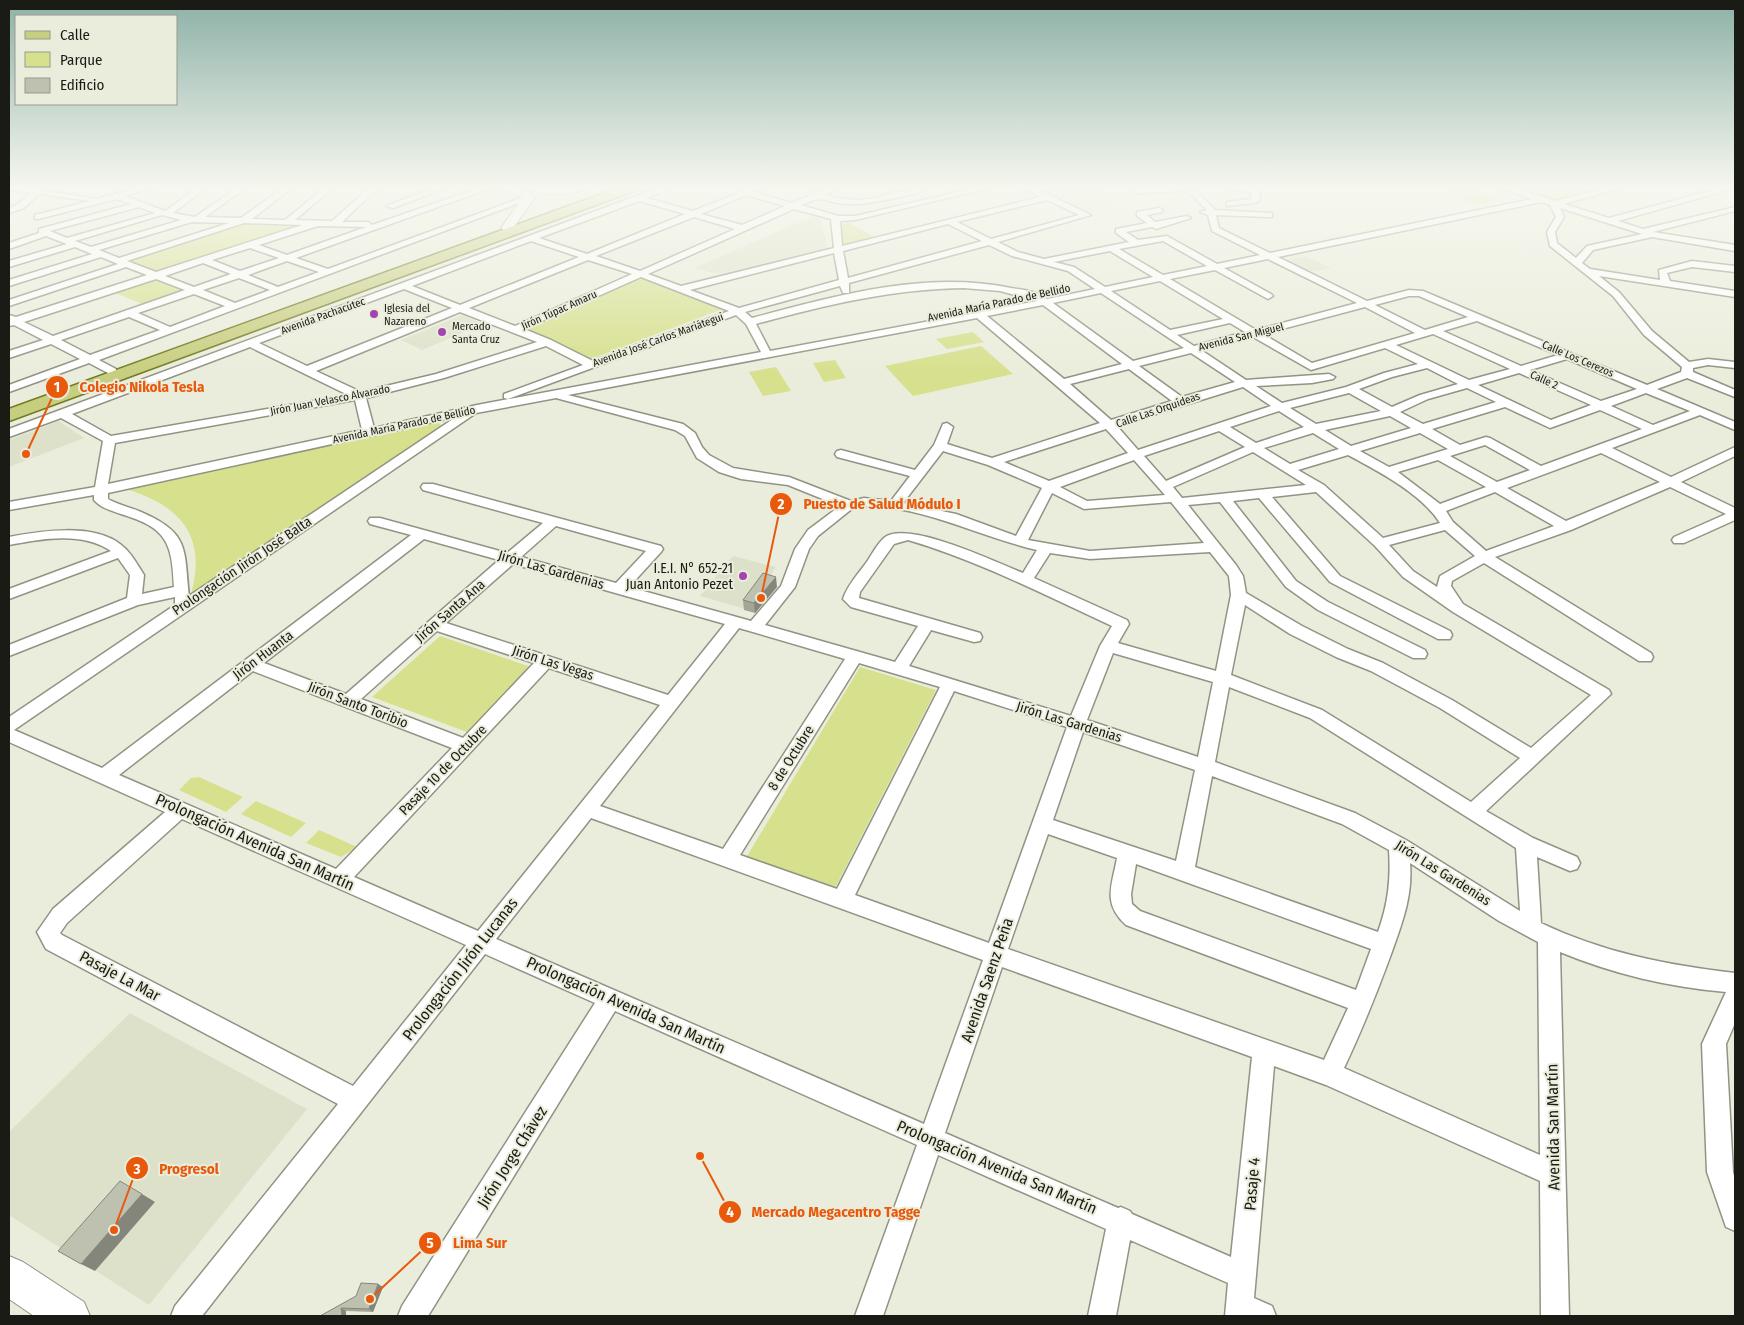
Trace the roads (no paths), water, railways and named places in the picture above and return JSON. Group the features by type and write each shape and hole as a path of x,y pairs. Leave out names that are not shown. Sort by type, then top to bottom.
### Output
{"main road":[{"name":"Avenida Pachacútec","path":"9,408 447,250"},
{"name":"Avenida Pachacútec","path":"9,415 462,250"},
{"path":"137,369 250,343"}],"street":[{"path":"9,264 48,250"},
{"path":"91,250 234,306"},
{"path":"9,302 160,250"},
{"path":"11,321 236,250"},
{"path":"265,250 328,272"},
{"path":"9,355 311,250"},
{"path":"352,250 370,256"},
{"path":"9,389 386,250"},
{"name":"Avenida Pachacútec","path":"9,433 499,250"},
{"path":"568,250 641,274 738,311 750,322 768,356"},
{"path":"305,370 604,250"},
{"name":"Jirón Túpac Amaru","path":"516,329 694,250"},
{"path":"681,289 838,250 847,296"},
{"name":"Avenida José Carlos Mariátegui","path":"476,409 590,364 738,311 843,280 959,250"},
{"path":"1006,250 1071,269 1104,290 1349,450 1388,471 1438,509 1448,525 1486,558 1645,657"},
{"path":"1043,260 1101,250"},
{"path":"1114,250 1311,367 1479,317"},
{"path":"1188,250 1268,296"},
{"name":"Avenida María Parado de Bellido","path":"800,350 849,334 1259,250"},
{"name":"Calle 2","path":"1259,250 1368,305 1520,369 1653,429"},
{"name":"Avenida María Parado de Bellido","path":"9,506 101,490 476,409 800,350 1299,250"},
{"path":"1559,250 1616,294 1648,333 1687,370 1735,394"},
{"path":"1576,264 1588,250"},
{"path":"9,283 101,254"},
{"path":"203,260 278,290"},
{"path":"1666,283 1662,272 1686,264 1735,270"},
{"path":"1585,271 1735,294"},
{"path":"750,322 847,296 918,285 994,287 1037,296 1129,366 1181,402"},
{"path":"404,286 516,329 547,342 590,364"},
{"name":"Avenida San Miguel","path":"1062,383 1368,305 1408,293 1420,293"},
{"name":"Calle Los Cerezos","path":"1420,293 1735,426"},
{"path":"129,313 169,330"},
{"path":"979,315 1062,383 1110,426 1177,500 1236,576 1239,595 1184,872"},
{"path":"1170,333 1231,320"},
{"path":"11,321 112,371"},
{"name":"Jirón Juan Velasco Alvarado","path":"109,440 360,396 440,376 547,342"},
{"path":"250,343 360,396 369,433"},
{"path":"1386,345 1550,424 1648,388 1708,362 1735,365"},
{"path":"1165,486 1252,448 1315,428 1390,413 1424,397 1570,355"},
{"path":"1020,542 1049,486 1280,406 1350,390 1388,375 1427,365"},
{"name":"Calle Las Orquídeas","path":"992,462 1246,383 1305,381 1329,377"},
{"path":"1350,390 1460,450"},
{"path":"557,395 679,427 689,431 694,437 698,451 705,458 731,472 784,480 819,491 849,505 879,502 895,505 951,517 1020,542 1090,555 1215,547"},
{"path":"1287,469 1506,403"},
{"name":"Prolongación Jirón José Balta","path":"9,725 182,598 476,409"},
{"path":"1438,509 1701,411"},
{"path":"10,651 134,601 182,598 179,549 166,530 128,511 111,508 101,500 109,440 62,413"},
{"path":"895,505 940,446 947,427"},
{"path":"1221,427 1319,488 1380,543 1408,574 1458,608 1522,644 1603,694 1472,812"},
{"path":"1388,471 1460,450 1486,440 1540,471"},
{"path":"940,446 992,462 1049,486 1084,505 1224,498 1319,488"},
{"path":"1601,448 1735,514"},
{"path":"1458,608 1444,586 1445,579 1486,558 1566,527 1670,482 1735,451"},
{"path":"841,454 917,474"},
{"path":"1440,456 1566,527"},
{"path":"428,487 656,549 619,590"},
{"path":"1263,494 1335,579 1444,634"},
{"path":"1224,498 1290,584 1324,606 1419,654"},
{"name":"Prolongación Jirón Lucanas","path":"185,1316 671,702 745,625 788,587 802,549 813,533 849,505"},
{"path":"1680,540 1735,514"},
{"name":"Jirón Las Gardenias","path":"375,521 899,670 1077,723 1206,765 1346,817 1399,846 1540,933 1581,951 1620,963 1692,980 1735,983"},
{"name":"Jirón Santa Ana","path":"348,701 552,521"},
{"path":"1380,543 1448,525"},
{"name":"Jirón Huanta","path":"105,776 422,534"},
{"path":"9,541 35,536 61,535 88,538 112,545 121,552 137,575 134,601"},
{"path":"974,637 856,604 851,599 889,541 897,537 909,536 943,546 1026,580 1122,624 1108,646 1223,679 1294,704 1316,714 1526,844 1570,864"},
{"path":"1026,580 1046,548"},
{"path":"9,594 121,552"},
{"path":"1239,595 1296,630 1342,653 1377,667 1446,704 1532,757"},
{"path":"899,670 927,624"},
{"name":"Jirón Las Vegas","path":"435,625 671,702"},
{"name":"Avenida Saenz Peña","path":"869,1316 1077,723 1108,646"},
{"name":"8 de Octubre","path":"727,859 854,657"},
{"name":"Pasaje 10 de Octubre","path":"339,879 546,661"},
{"name":"Jirón Santo Toribio","path":"251,664 466,746"},
{"path":"842,900 949,685"},
{"name":"Prolongación Avenida San Martín","path":"9,735 1121,1220 1243,1276"},
{"name":"Pasaje La Mar","path":"181,809 60,916 48,932 54,942 356,1100"},
{"path":"587,809 1330,1074 1553,1174"},
{"path":"1042,824 1184,872 1384,944"},
{"name":"Avenida San Martín","path":"1526,844 1540,933 1553,1174 1556,1316"},
{"path":"1330,1074 1362,1003 1397,908 1401,877 1399,846"},
{"path":"1128,853 1121,894 1122,908 1133,918 1362,1003"},
{"name":"Jirón Jorge Chávez","path":"412,1316 611,998"},
{"path":"1735,998 1714,1044 1720,1172 1735,1218"},
{"name":"Pasaje 4","path":"1247,1313 1243,1276 1264,1052"},
{"path":"1102,1316 1121,1220"},
{"path":"9,1276 70,1316"}],"place":[{"name":"Iglesia del Nazareno","path":"374,314"},
{"name":"Mercado Santa Cruz","path":"442,332"},
{"name":"Colegio Nikola Tesla","path":"26,454"},
{"name":"I.E.I. N° 652-21 Juan Antonio Pezet","path":"743,576"},
{"name":"Puesto de Salud Módulo I","path":"761,598"},
{"name":"Mercado Megacentro Tagge","path":"700,1156"},
{"name":"Progresol","path":"114,1230"},
{"name":"Lima Sur","path":"370,1299"}]}
